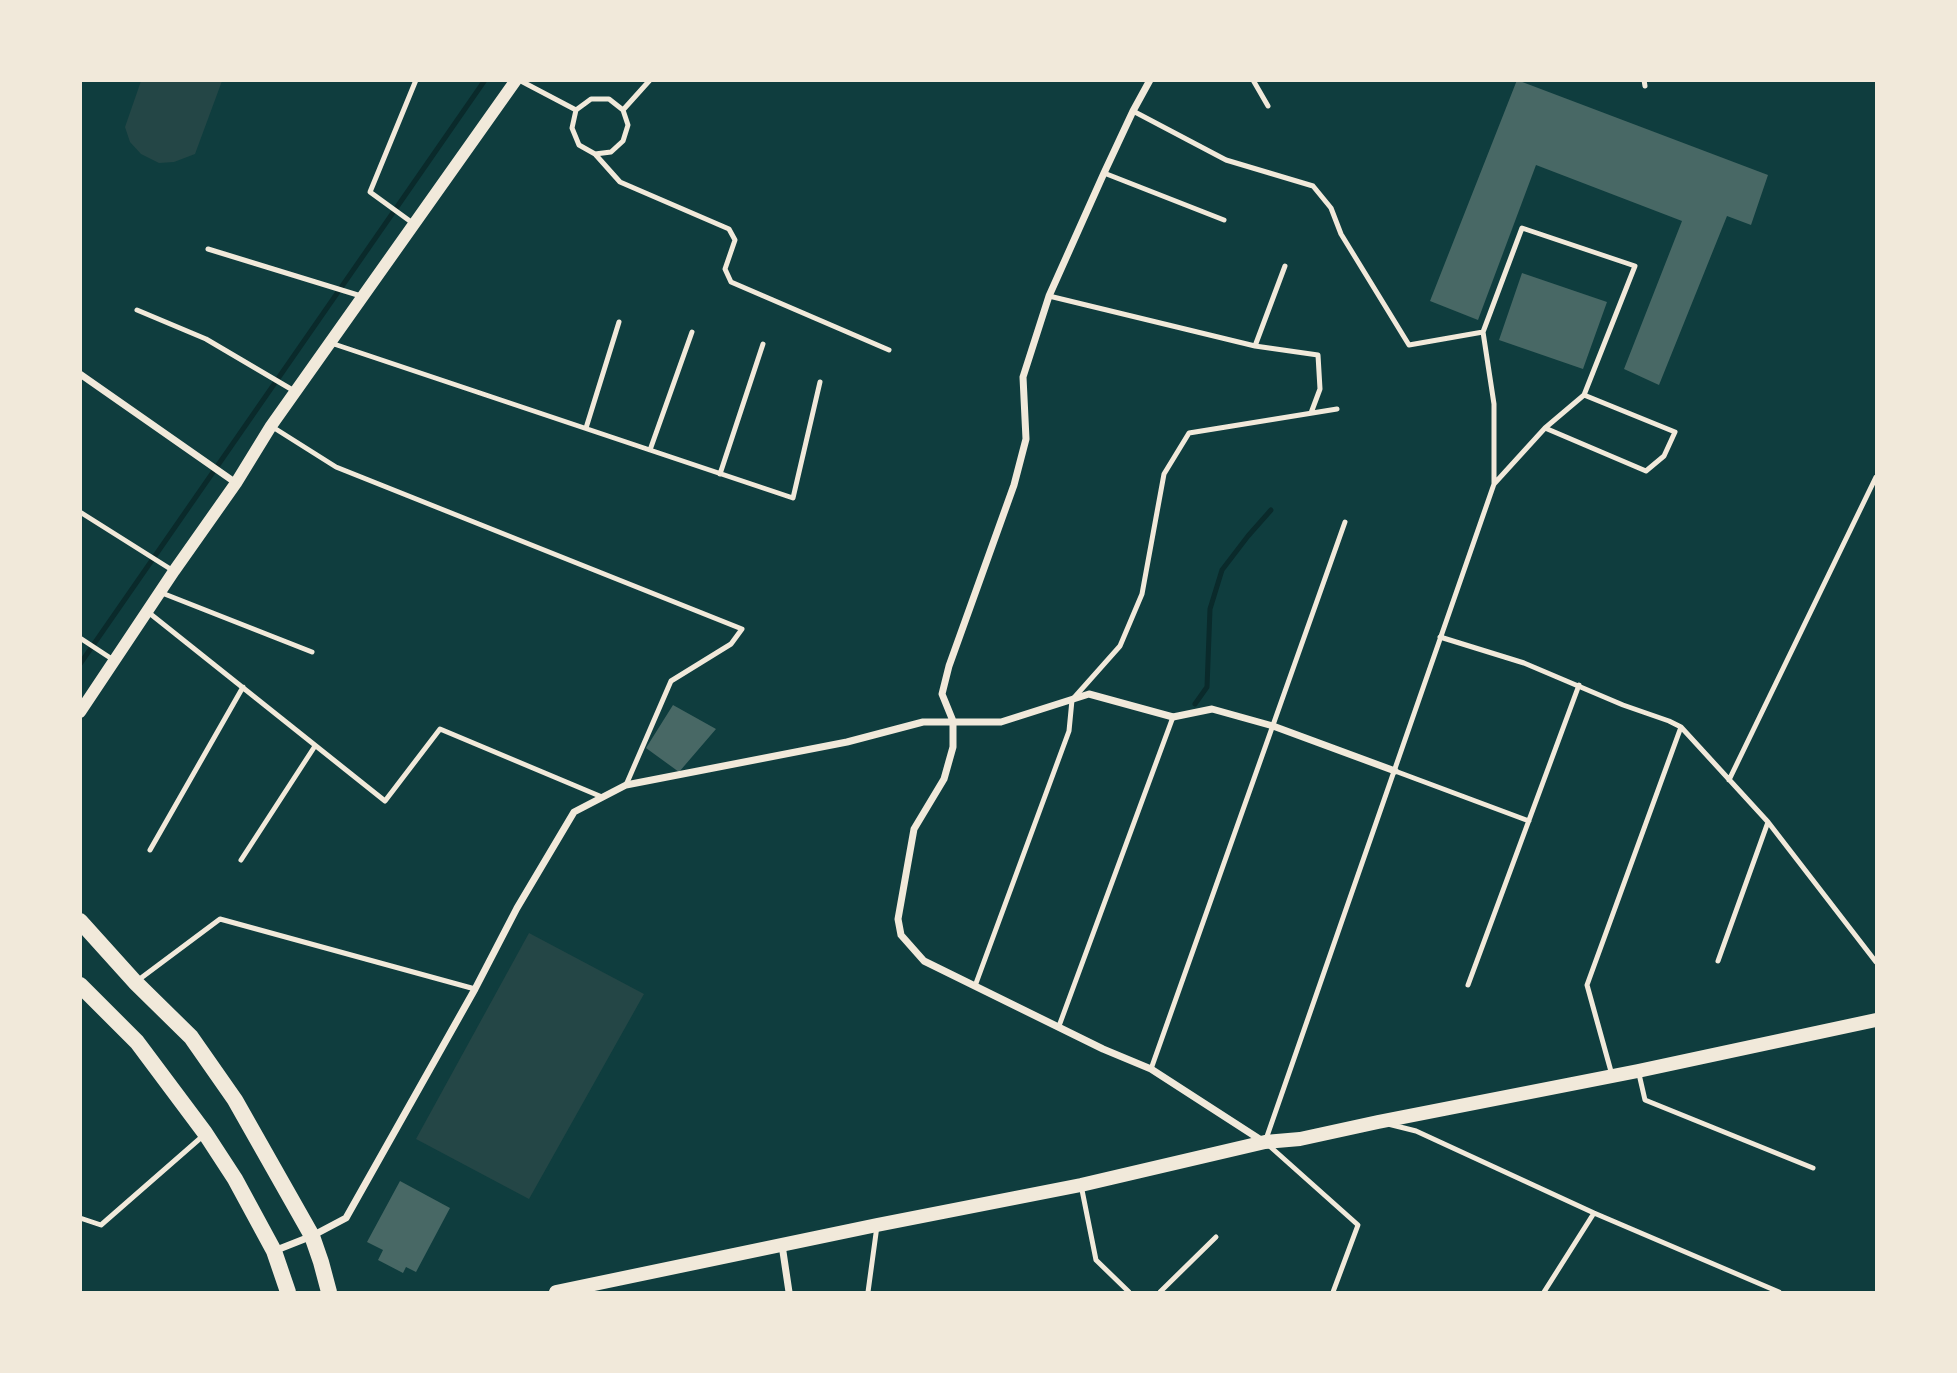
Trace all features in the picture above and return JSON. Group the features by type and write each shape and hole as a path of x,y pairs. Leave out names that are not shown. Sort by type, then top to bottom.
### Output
{"main road":[{"path":"80,921 135,982 191,1037 235,1100 312,1236 329,1293"},
{"path":"80,985 137,1042 205,1133 235,1179 274,1251 288,1293"},
{"path":"556,1293 582,1290 782,1244 1081,1185 1265,1142 1300,1139 1877,1020"}],"street":[{"path":"82,708 236,483 271,426 517,80"},
{"path":"1150,80 1104,173 1049,296 1023,377 1026,439 1014,485 949,666 942,694 953,721 953,747 944,779 914,829 898,919 901,935 924,961 1103,1049 1151,1069 1265,1142"},
{"path":"80,374 236,483"},
{"path":"274,1251 312,1236 346,1218 475,989 517,908 574,812 626,785 847,742 923,722 1001,722 1089,694 1173,717 1212,709 1273,726 1395,771"},
{"path":"782,1244 789,1293"}],"lane":[{"path":"414,224 370,192 416,80"},
{"path":"517,80 576,110"},
{"path":"623,110 650,80"},
{"path":"1253,80 1268,106"},
{"path":"594,154 611,152 623,141 628,125 623,110 608,99 591,99 576,110 572,128 579,145 594,154 620,182 729,229 736,240 725,269 731,282 889,350"},
{"path":"1133,111 1226,160 1313,186 1331,208 1341,234 1409,345 1483,332"},
{"path":"1104,173 1224,220"},
{"path":"1333,1293 1358,1225 1265,1142 1494,484 1494,404 1483,332 1522,228 1635,267 1584,395 1545,428 1494,484"},
{"path":"208,249 364,297"},
{"path":"1255,346 1285,266"},
{"path":"1049,296 1255,346 1318,355 1320,389 1311,413"},
{"path":"137,310 205,339 296,392"},
{"path":"586,428 619,322"},
{"path":"650,450 692,332"},
{"path":"331,343 793,498 820,382"},
{"path":"720,474 763,344"},
{"path":"1545,428 1646,471 1664,456 1675,432 1584,395"},
{"path":"975,986 1069,731 1072,700 1119,646 1142,594 1164,474 1189,433 1337,409"},
{"path":"271,426 336,467 742,629 731,644 671,681 626,785"},
{"path":"1729,780 1877,477"},
{"path":"80,512 174,571"},
{"path":"1151,1069 1345,522"},
{"path":"160,592 312,652"},
{"path":"148,612 385,801 440,729 603,797"},
{"path":"1440,637 1524,663 1681,727 1768,822 1877,961"},
{"path":"80,638 114,661"},
{"path":"1468,985 1579,685"},
{"path":"150,850 243,687"},
{"path":"1059,1026 1173,717"},
{"path":"1612,1076 1587,985 1681,727"},
{"path":"241,860 316,746"},
{"path":"1395,771 1529,821"},
{"path":"1718,961 1768,822"},
{"path":"135,982 220,919 475,989"},
{"path":"1638,1071 1645,1100 1814,1168"},
{"path":"1378,1122 1416,1131 1594,1213 1780,1293"},
{"path":"80,1218 101,1224 205,1133"},
{"path":"1081,1185 1096,1259 1129,1293"},
{"path":"1544,1293 1594,1213"},
{"path":"868,1293 877,1225"},
{"path":"1160,1293 1216,1237"}],"shaded area":[{"path":"141,81 222,81 195,154 174,162 159,163 141,154 130,142 125,127"},
{"path":"529,933 644,994 529,1199 416,1139"}],"building":[{"path":"1517,80 1768,175 1751,225 1727,216 1659,385 1624,369 1682,221 1536,165 1478,320 1430,301"},
{"path":"1522,273 1607,302 1583,369 1499,340"},
{"path":"673,705 716,729 679,772 646,748"},
{"path":"400,1181 450,1208 416,1272 406,1267 403,1273 378,1260 383,1250 367,1242"}],"waterway":[{"path":"80,664 485,80"},
{"path":"1195,704 1207,687 1210,609 1222,570 1271,510"}]}
